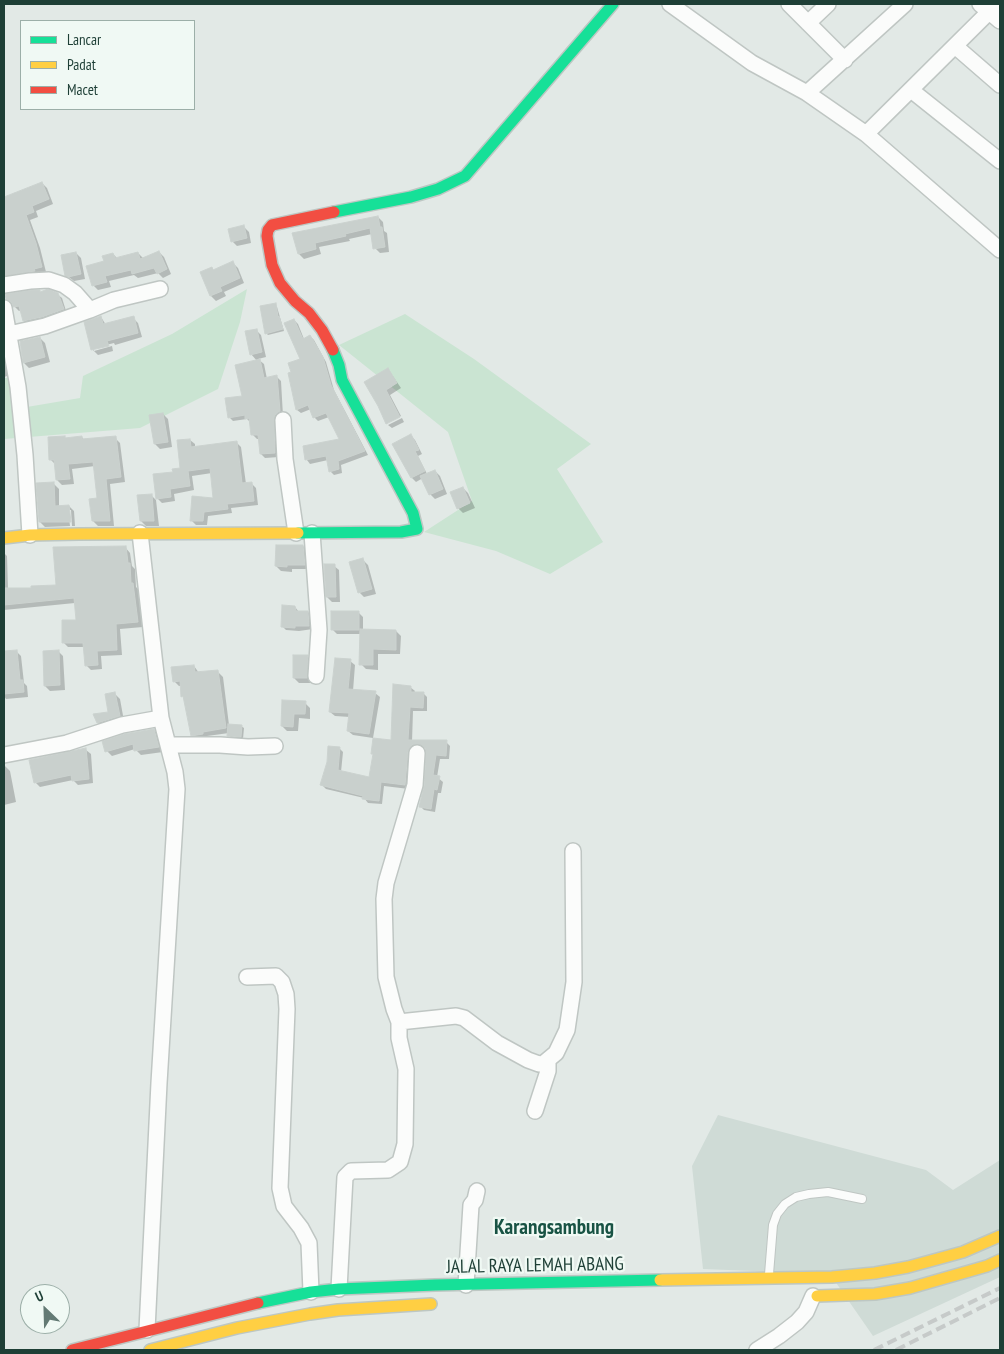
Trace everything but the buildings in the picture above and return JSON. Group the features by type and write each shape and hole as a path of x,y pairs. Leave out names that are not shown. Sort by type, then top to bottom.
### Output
{"main road":[{"path":"4,538 30,535 401,532 416,529 417,525 413,513 350,397 342,380 334,352 322,330 309,313 280,283 272,265 266,236 268,230 272,225 294,219 411,197 438,189 465,176 613,4"},
{"name":"JALAL RAYA LEMAH ABANG","path":"72,1350 241,1306 312,1292 339,1289 466,1284 832,1277 875,1273 908,1267 963,1252 1000,1236"},
{"path":"808,1296 875,1294 910,1288 987,1266 1000,1260"},
{"name":"JALAL RAYA LEMAH ABANG","path":"150,1350 237,1328 310,1314 338,1310 444,1303"}],"street":[{"path":"670,4 752,63 807,93 866,134 1000,250"},
{"path":"789,4 845,60"},
{"path":"808,24 828,4"},
{"path":"807,93 905,4"},
{"path":"866,134 955,46 988,6 1000,21"},
{"path":"955,46 1000,85"},
{"path":"911,90 1000,161"},
{"path":"4,285 49,280 64,285 75,293 90,310"},
{"path":"9,334 45,326 114,300 160,289"},
{"path":"4,308 18,387 30,535"},
{"path":"283,420 285,459 296,533"},
{"path":"312,533 319,630 316,676"},
{"path":"140,534 161,718 175,772 177,789 146,1330"},
{"path":"4,755 67,743 122,725 161,718"},
{"path":"168,745 275,746"},
{"path":"339,1289 345,1177 350,1171 388,1170 400,1162 405,1144 406,1069 399,1038 399,1022 386,977 384,899 386,883 415,785 418,753"},
{"path":"399,1022 456,1016 464,1018 497,1043 528,1060 539,1064 548,1060 556,1053 567,1030 574,982 574,851"},
{"path":"247,977 276,976 282,982 286,994 280,1188 284,1206 301,1228 309,1243 312,1292"},
{"path":"535,1112 548,1071 548,1060"},
{"path":"466,1284 471,1205 475,1200 477,1191"},
{"path":"757,1350 797,1322 806,1312 808,1296"}],"lane":[{"path":"768,1279 774,1225 777,1214 785,1204 796,1197 828,1192 862,1199"}],"shaded area":[{"path":"718,1115 926,1170 953,1190 1000,1160 1000,1277 873,1336 830,1274 703,1269 692,1166"}],"green space":[{"path":"247,289 240,322 218,389 140,428 4,439 4,378 14,378 21,408 80,398 83,376 172,334"},
{"path":"405,314 474,359 591,444 557,469 603,542 550,574 496,551 424,532 472,501 448,432 339,345"}],"railway":[{"path":"874,1350 1000,1288"},
{"path":"896,1350 1000,1298"}],"traffic: fast":[{"path":"334,212 411,197 438,189 465,176 613,4"},
{"path":"298,533 401,532 417,529 413,513 342,380 333,350"},
{"path":"258,1303 311,1292 339,1289 660,1280"}],"traffic: slow":[{"path":"4,538 30,535 79,534 298,533"},
{"path":"660,1280 832,1277 875,1273 908,1267 963,1252 1000,1236"},
{"path":"817,1296 875,1294 910,1288 987,1266 1000,1260"},
{"path":"150,1350 237,1328 310,1314 338,1310 431,1304"}],"traffic: jam":[{"path":"333,350 322,330 309,313 295,301 280,283 272,265 267,236 268,230 272,225 334,212"},
{"path":"72,1350 258,1303"}],"district":[{"name":"Karangsambung","path":"554,1228"}]}
